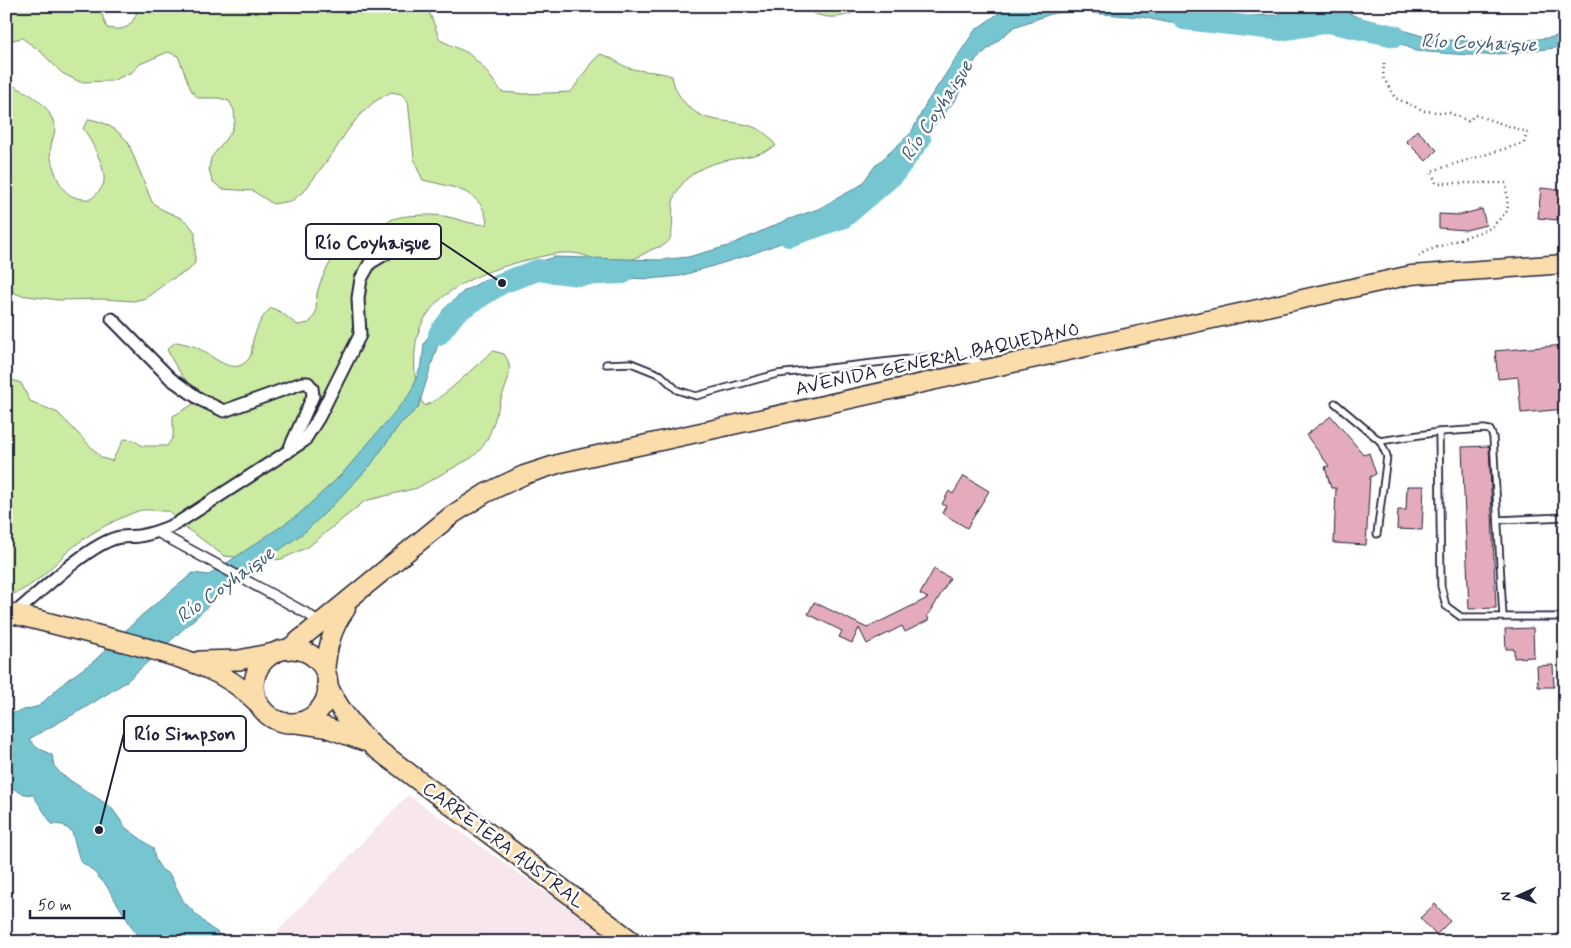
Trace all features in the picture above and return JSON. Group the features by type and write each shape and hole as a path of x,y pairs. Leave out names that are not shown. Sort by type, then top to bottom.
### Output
{"highway":[{"path":"10,613 190,660 228,679 248,693 270,716 278,721 295,723 312,716 319,710 327,693 326,679 321,666 310,655 295,650 232,661 190,660"},
{"path":"258,703 254,687 258,670 262,663 281,651"},
{"name":"CARRETERA AUSTRAL","path":"326,679 333,698 342,712 358,732 374,746 633,942"},
{"name":"CARRETERA AUSTRAL","path":"295,723 325,727 350,735 374,746"}],"main road":[{"name":"AVENIDA GENERAL BAQUEDANO","path":"281,651 322,623 452,515 486,493 524,474 561,463 1419,274 1565,264"},
{"name":"AVENIDA GENERAL BAQUEDANO","path":"326,679 328,648 333,629 356,595"}],"street":[{"path":"10,613 100,546 117,538 157,532 176,524 304,442 360,335 358,298 361,280 370,263 395,248"},
{"path":"112,320 171,379 201,400 224,411 302,383 308,383 312,388 313,396 288,453"},
{"path":"157,532 322,623"}],"lane":[{"path":"606,364 631,363 661,375 677,390 696,396 777,374 927,357 977,361 992,368"},
{"path":"1335,403 1380,441 1387,456 1377,534"},
{"path":"1380,441 1440,432 1490,430 1493,436 1503,617"},
{"path":"1440,432 1441,586 1446,606 1461,617 1565,618"},
{"path":"1498,520 1565,517"}],"path":[{"path":"1384,63 1383,77 1395,98 1425,110 1450,113 1468,121 1475,115 1527,132 1524,143 1431,171 1436,183 1506,183 1508,210 1491,228 1424,252 1418,257 1419,274"}],"shaded area":[{"path":"408,795 616,942 276,942 272,937"}],"green space":[{"path":"6,6 101,6 107,28 120,29 129,26 139,6 427,6 440,40 468,53 483,67 502,92 525,94 571,92 592,62 600,54 629,68 672,76 678,94 693,111 711,119 740,123 760,130 776,146 755,155 710,165 687,179 675,195 671,236 663,246 619,264 571,253 551,254 484,273 467,281 437,302 426,316 418,332 415,351 417,387 421,401 425,406 452,388 493,351 504,354 509,364 507,382 490,432 483,446 471,458 417,488 365,501 308,547 282,559 272,560 224,556 183,527 169,511 138,511 91,534 26,588 6,596 6,517 8,513 6,510 6,382 12,380 21,383 30,401 58,413 102,458 112,461 124,439 134,440 142,446 167,446 173,437 173,416 192,405 197,395 176,366 167,349 176,342 198,348 220,362 238,366 249,358 259,325 271,308 282,313 298,325 309,323 315,313 317,294 322,278 330,263 341,251 378,226 397,218 425,215 443,216 476,224 487,224 480,203 473,197 454,188 423,180 414,158 408,101 401,94 391,92 374,102 347,131 305,190 292,201 273,204 253,191 222,189 212,181 209,169 211,158 231,132 235,121 234,110 229,101 219,98 198,98 191,90 178,56 168,52 140,64 132,72 112,81 80,82 62,73 40,51 22,38 6,44"},
{"path":"813,6 867,6 852,13 831,17 809,11"},
{"path":"6,82 21,89 46,108 55,129 50,149 52,162 60,184 72,196 91,199 104,183 104,174 100,160 83,128 89,119 106,124 124,137 128,142 152,202 161,209 188,223 195,232 195,263 189,270 170,280 146,298 134,301 102,299 59,300 19,295 6,288"}],"water":[{"path":"1009,6 1164,6 1206,14 1250,16 1278,15 1292,6 1335,6 1355,16 1436,40 1522,41 1554,37 1565,33 1565,47 1488,55 1467,55 1415,51 1353,25 1342,23 1325,29 1295,31 1282,26 1268,24 1165,22 1142,17 1076,12 1054,13 1014,27 976,59 956,99 916,147 874,194 837,217 794,238 749,255 680,276 649,279 571,272 537,276 491,286 462,304 438,344 418,408 400,424 370,466 330,508 306,531 218,597 126,682 29,739 36,747 52,755 54,766 62,775 111,807 126,828 153,848 155,859 161,869 170,875 184,902 209,927 218,933 222,942 141,942 106,885 90,868 80,861 72,832 63,825 52,824 33,795 17,791 6,779 6,715 39,706 66,681 94,661 142,615 193,573 209,575 298,515 341,475 410,394 422,363 424,344 444,309 464,291 485,280 554,257 660,260 688,257 728,246 784,221 818,209 861,185 875,166 911,133 927,102 975,30"}],"building":[{"path":"1417,130 1437,150 1426,161 1406,141"},
{"path":"1541,188 1560,190 1557,220 1538,218"},
{"path":"1482,209 1486,225 1466,230 1439,228 1439,214 1460,215"},
{"path":"1565,345 1565,409 1521,413 1518,377 1498,379 1495,351"},
{"path":"1331,416 1364,455 1369,453 1376,474 1370,477 1366,545 1334,543 1336,488 1331,488 1325,467 1329,466 1306,435"},
{"path":"1489,446 1496,608 1469,609 1462,447"},
{"path":"964,476 989,491 967,528 942,513 946,506 942,504 949,491 953,494"},
{"path":"1407,486 1424,486 1422,530 1397,529 1398,510 1406,510"},
{"path":"934,569 950,578 927,615 929,620 905,632 902,626 867,644 859,628 852,643 839,637 842,631 808,614 814,602 867,628 928,598 920,594"},
{"path":"1533,628 1534,657 1514,658 1514,649 1506,649 1505,629"},
{"path":"1553,665 1554,687 1538,687 1537,666"},
{"path":"1435,904 1450,921 1436,935 1420,918"}],"waterway":[{"name":"Río Coyhaique","path":"1184,19 1282,30 1328,22 1395,36"},
{"name":"Río Coyhaique","path":"789,236 844,217 893,175 920,139"},
{"name":"Río Coyhaique","path":"439,334 456,312 502,283 538,270 579,275 623,273"}],"place":[{"name":"Río Coyhaique","path":"502,283"},
{"name":"Río Simpson","path":"99,830"}]}
